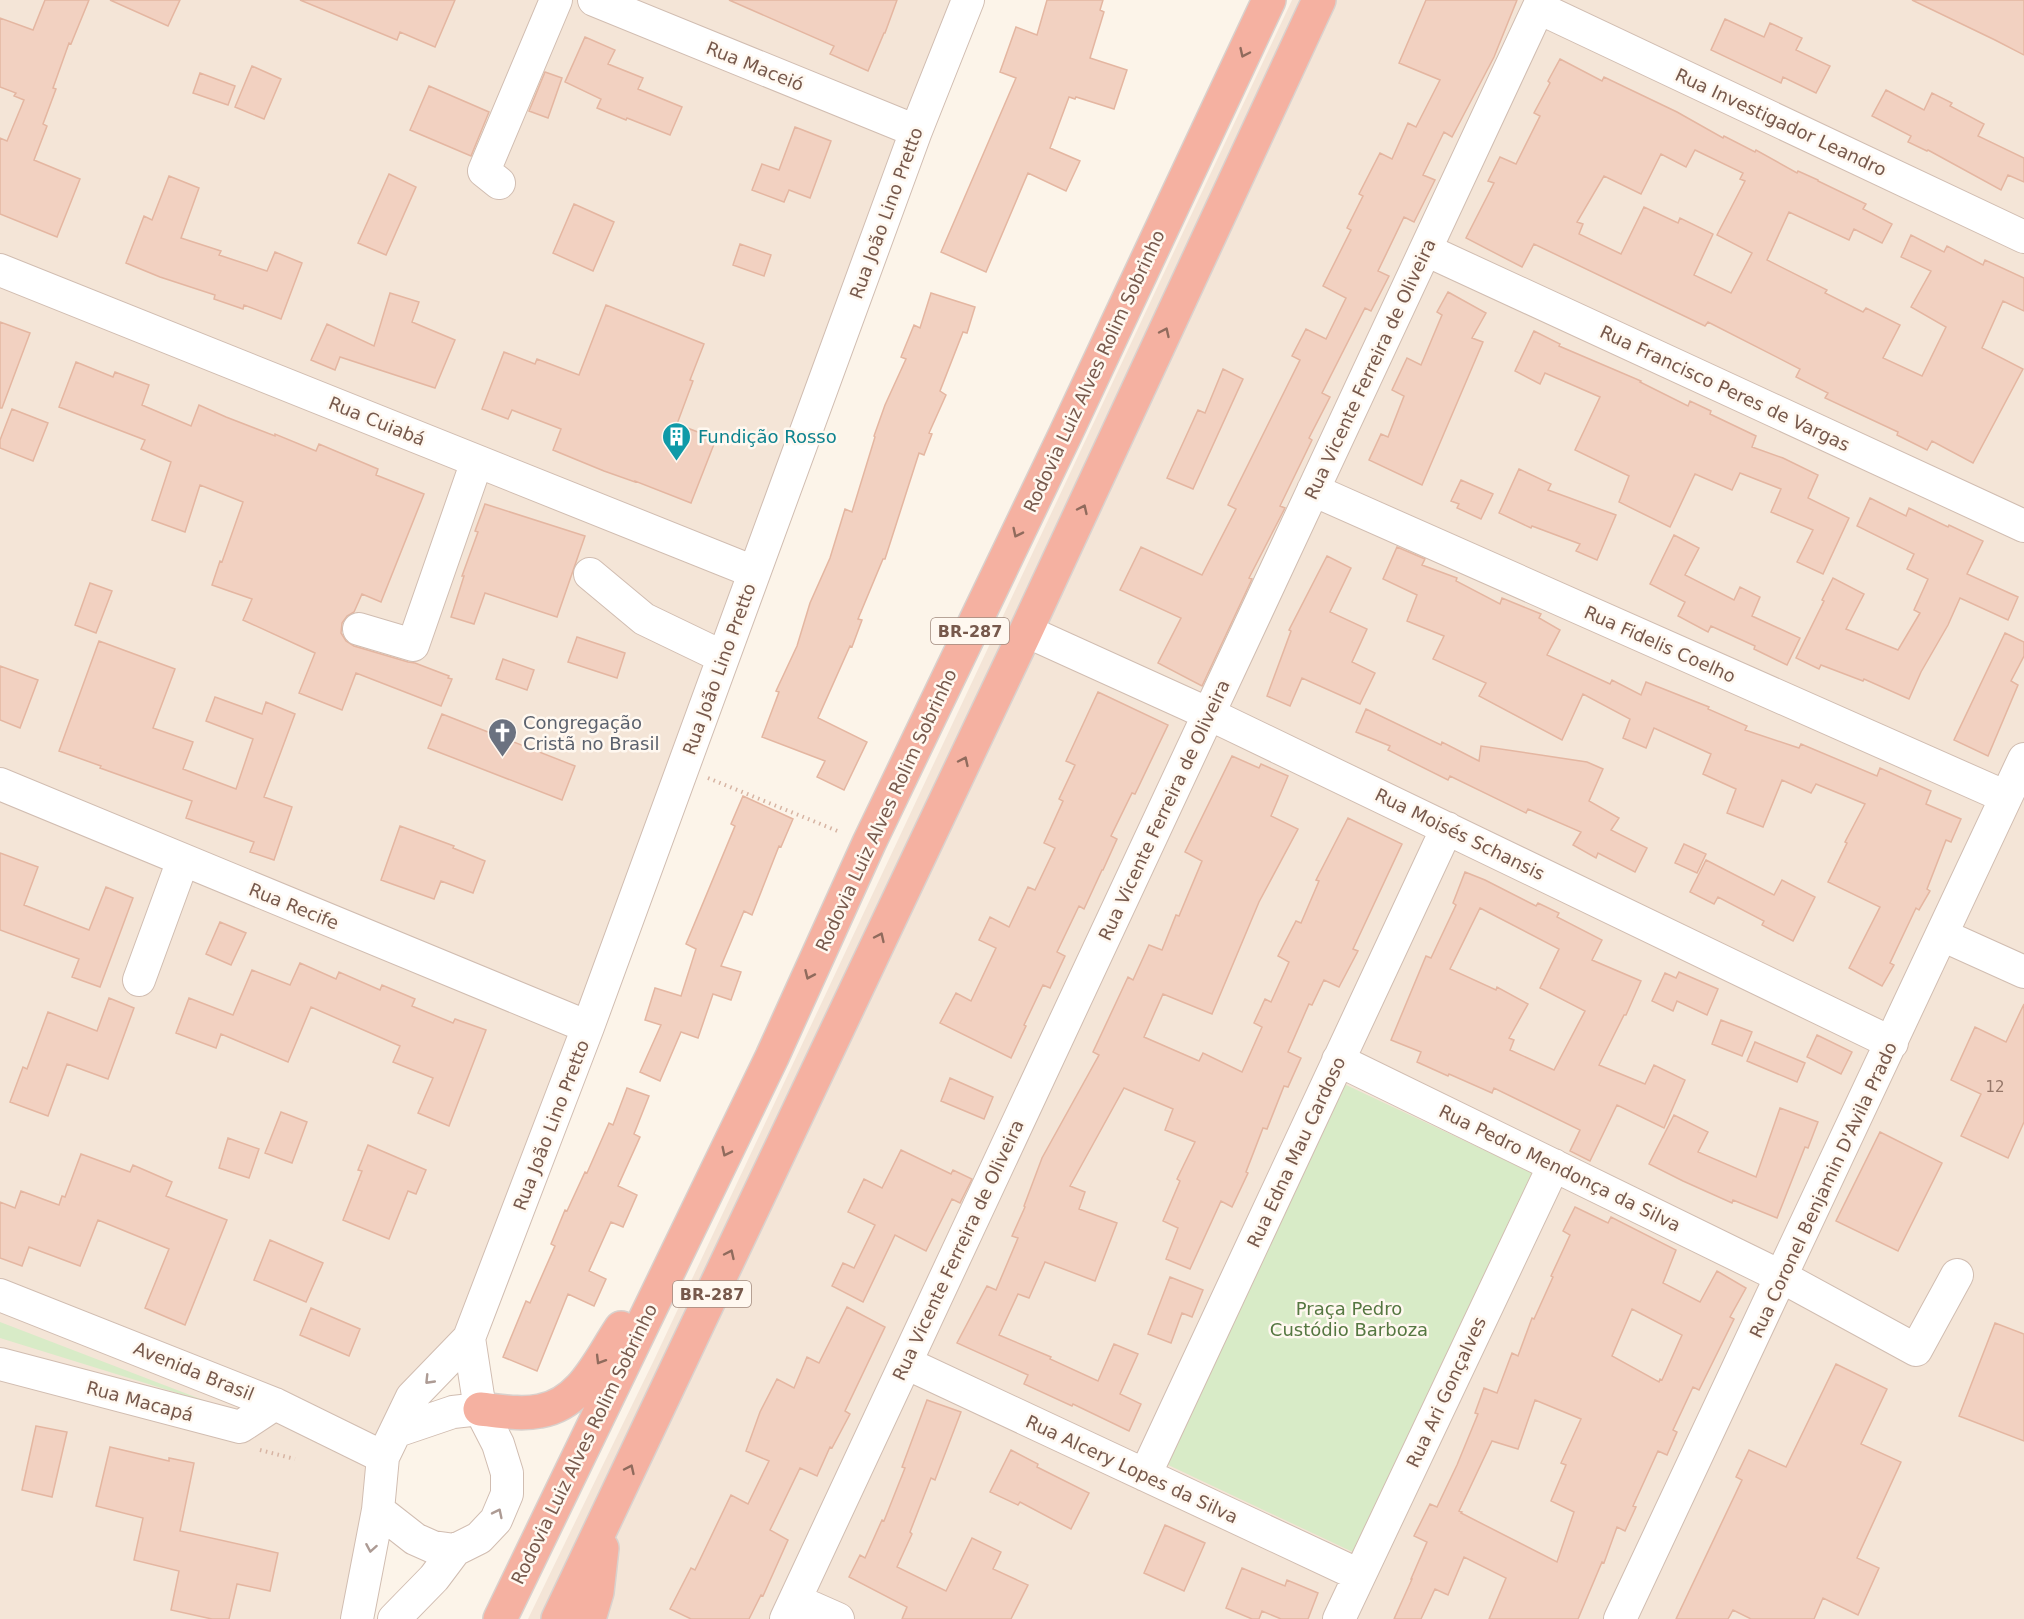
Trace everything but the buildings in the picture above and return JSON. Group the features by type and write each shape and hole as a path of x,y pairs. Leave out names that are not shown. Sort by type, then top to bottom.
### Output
{"highway":[{"name":"Rodovia Luiz Alves Rolim Sobrinho","path":"500,1619 772,1056 869,843 1269,0"},
{"name":"BR-287","path":"558,1619 1026,631 1318,0"},
{"path":"480,1409 541,1412 568,1400 587,1381 626,1320 672,1263"},
{"name":"BR-287","path":"589,1619 597,1592 605,1522"}],"street":[{"path":"499,183 484,171 556,0"},
{"name":"Rua Maceió","path":"594,0 916,132"},
{"name":"Rua João Lino Pretto","path":"357,1619 390,1444 412,1397 469,1338 588,1027 916,132 968,0"},
{"name":"Rua Investigador Leandro","path":"1541,4 2024,237"},
{"name":"Rua Vicente Ferreira de Oliveira","path":"790,1609 1541,4"},
{"name":"Rua Francisco Peres de Vargas","path":"1426,250 2024,525"},
{"name":"Rua Cuiabá","path":"0,270 754,572"},
{"path":"359,629 413,645 477,461"},
{"name":"Rua Fidelis Coelho","path":"1313,490 2006,797"},
{"path":"590,574 644,620 723,657"},
{"name":"Rua Moisés Schansis","path":"1026,631 1209,714 1892,1042"},
{"name":"Rua Coronel Benjamin D'Avila Prado","path":"1620,1619 2024,759"},
{"name":"Rua Recife","path":"0,784 588,1027"},
{"name":"Rua Edna Mau Cardoso","path":"1145,1475 1447,828"},
{"path":"139,980 183,860"},
{"path":"1942,935 2024,972"},
{"name":"Rua Pedro Mendonça da Silva","path":"1338,1060 1782,1277 1916,1350 1957,1275"},
{"name":"Rua Ari Gonçalves","path":"1339,1619 1554,1166"},
{"name":"Avenida Brasil","path":"0,1295 275,1404 390,1444"},
{"name":"Rua João Lino Pretto","path":"469,1338 480,1409"},
{"name":"Rua Alcery Lopes da Silva","path":"906,1363 1359,1575"},
{"name":"Rua Macapá","path":"0,1364 240,1427 275,1404"},
{"path":"390,1444 453,1412 480,1409 498,1444 507,1473 507,1494 496,1520 480,1538 456,1550 434,1578 394,1619"},
{"path":"378,1510 415,1539 433,1547 456,1550"},
{"path":"790,1609 838,1619"}],"path":[{"path":"682,768 869,843"}],"shaded area":[{"path":"0,0 968,0 469,1338 412,1397 357,1619 0,1619"},
{"path":"1292,0 2024,0 2024,1619 528,1619 654,1360"}],"green space":[{"name":"Praça Pedro Custódio Barboza","path":"1342,1083 1535,1174 1357,1554 1164,1463"},
{"path":"0,1322 216,1405 0,1338"}],"place":[{"name":"Fundição Rosso","path":"677,462"},
{"name":"Congregação Cristã no Brasil","path":"502,758"}]}
